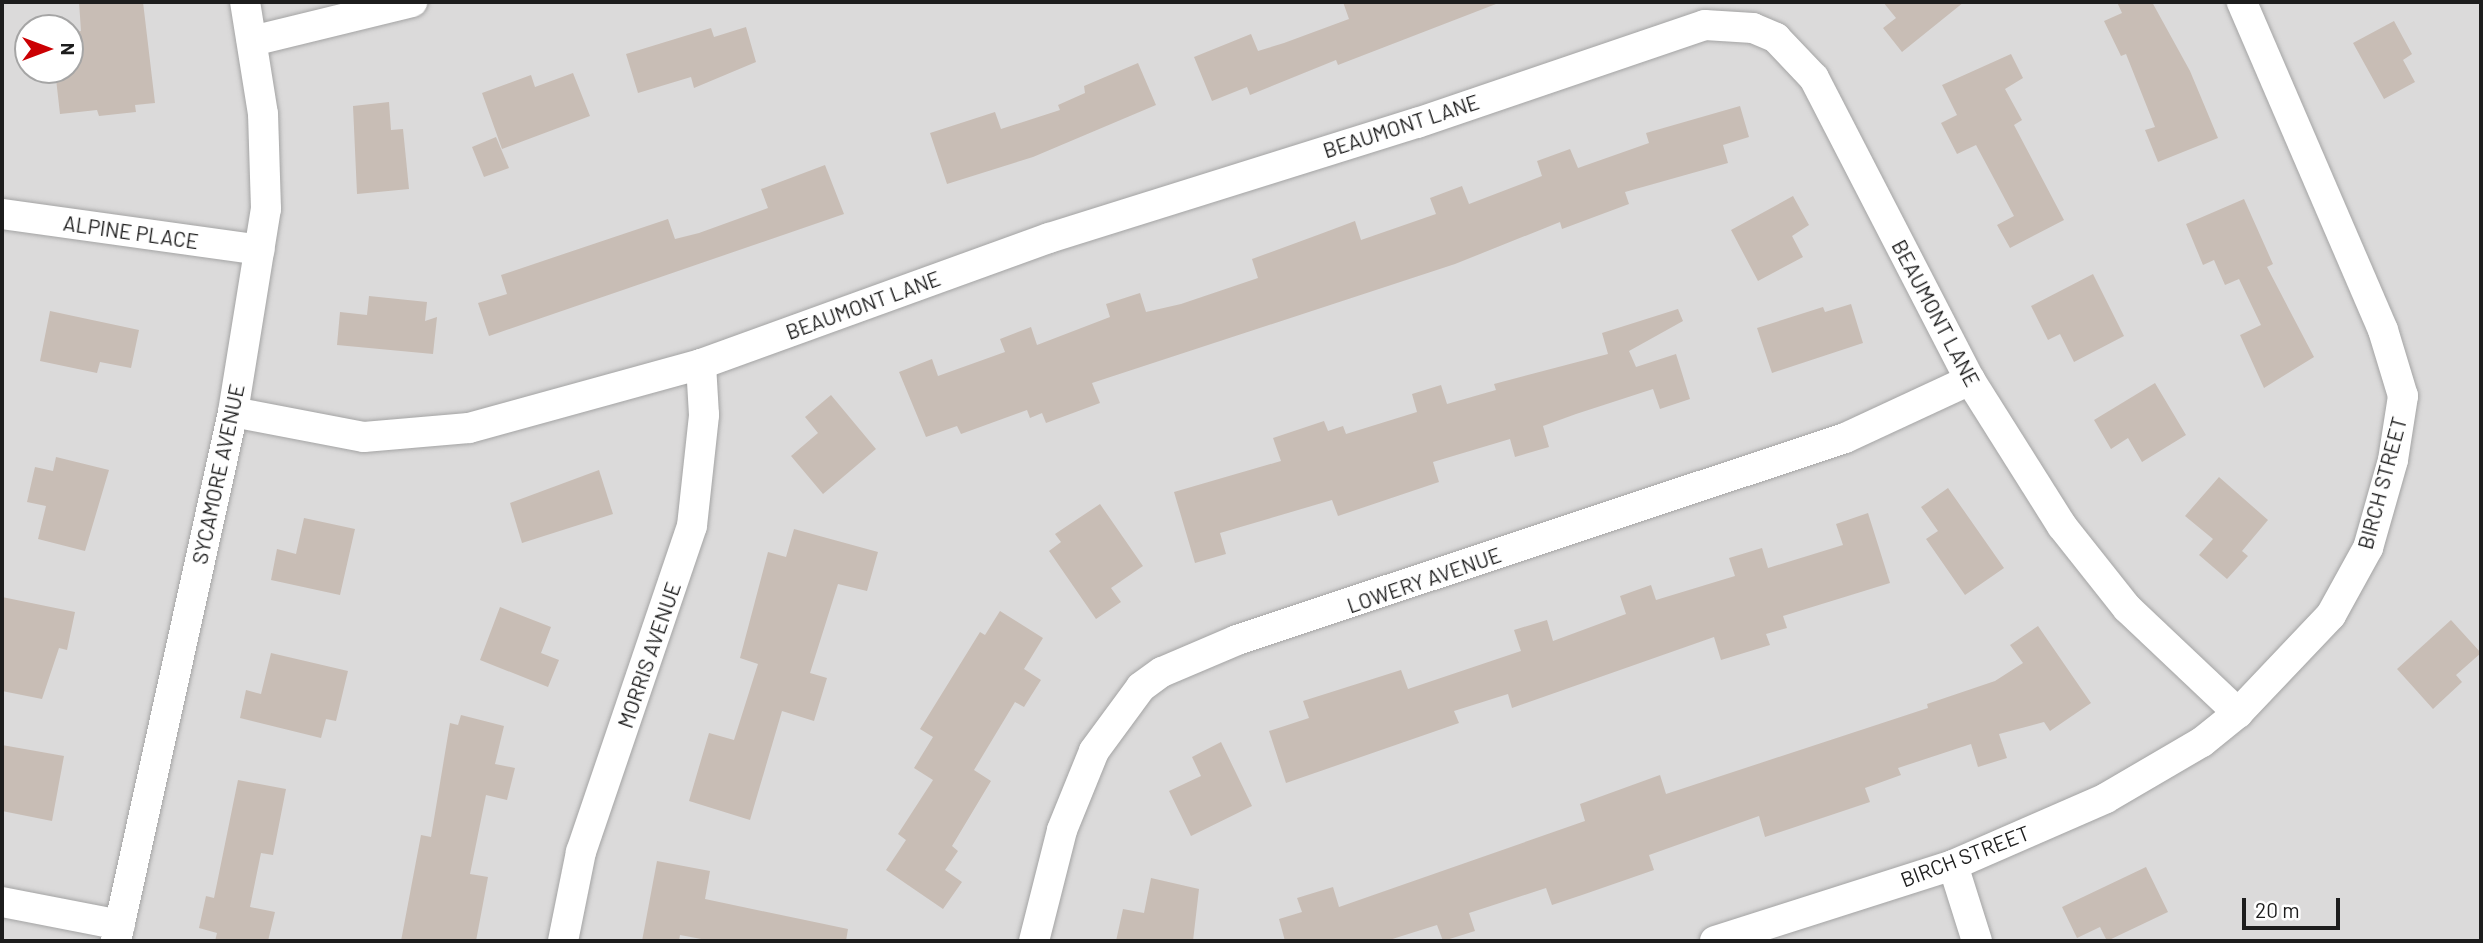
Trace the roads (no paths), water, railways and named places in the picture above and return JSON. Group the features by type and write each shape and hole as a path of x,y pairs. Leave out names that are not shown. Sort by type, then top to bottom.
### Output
{"street":[{"name":"SYCAMORE AVENUE","path":"118,933 233,412 260,250 267,158 246,2"},
{"path":"252,41 412,2"},
{"name":"BIRCH STREET","path":"1715,941 1953,865 2106,798 2202,742 2238,713 2331,615 2368,548 2393,460 2403,396 2383,330 2242,2"},
{"name":"BEAUMONT LANE","path":"233,412 364,437 425,434 469,428 701,364 1049,238 1417,123 1705,25 1728,25 1776,38 1814,78 1970,380 2089,564 2127,608 2238,713"},
{"name":"ALPINE PLACE","path":"2,214 260,250"},
{"name":"MORRIS AVENUE","path":"563,941 581,852 692,526 705,415 701,364"},
{"name":"LOWERY AVENUE","path":"1034,941 1062,830 1094,751 1141,687 1162,672 1237,640 1845,438 1970,380"},
{"path":"1953,865 1977,941"},
{"path":"2,902 118,933"}]}
